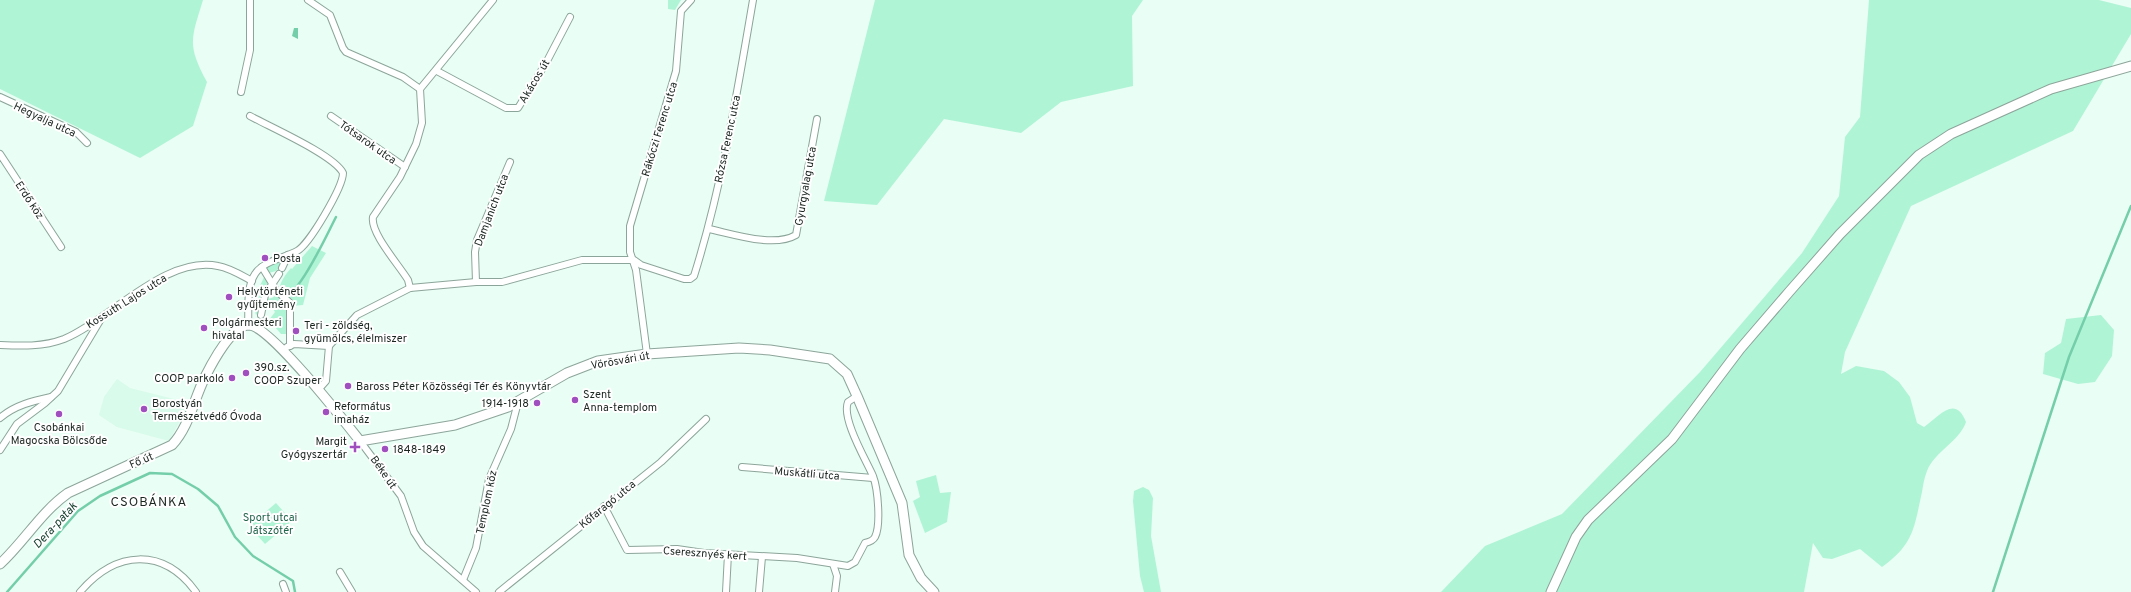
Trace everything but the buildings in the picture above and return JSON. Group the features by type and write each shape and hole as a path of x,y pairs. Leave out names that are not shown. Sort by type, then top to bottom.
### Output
{"main road":[{"path":"1551,592 1576,537 1588,520 1672,439 1740,349 1784,297 1840,234 1919,155 1951,134 2051,89 2131,66"},
{"name":"Béke út","path":"248,325 259,328 288,346 318,390 360,441"},
{"name":"Fő út","path":"0,564 22,542 56,502 68,493 172,445 182,430 213,361 233,335 242,327 248,325"},
{"name":"Vörösvári út","path":"360,441 455,424 518,402 577,369 598,361 647,354 739,348 798,354 835,362 847,374 902,503 909,555 921,578 934,592"}],"street":[{"path":"241,92 250,50 250,0"},
{"path":"308,0 330,15 346,52 403,77 420,89"},
{"path":"410,288 408,280 378,236 372,220 374,213 396,183 416,144 422,123 420,89 493,0"},
{"name":"Rákóczi Ferenc utca","path":"647,354 634,260 630,252 630,226 676,71 681,10 691,0"},
{"name":"Rózsa Ferenc utca","path":"634,260 641,265 684,279 690,279 694,276 709,229 734,112 753,0"},
{"name":"Akácos út","path":"436,71 506,108 518,108 546,62 570,17"},
{"name":"Hegyalja utca","path":"0,97 76,132 87,143"},
{"path":"248,325 252,281 256,272 262,267 298,250 309,239 334,198 343,174 338,167 320,153 250,116"},
{"name":"Tótsarok utca","path":"331,116 405,167"},
{"name":"Gyurgyalag utca","path":"709,229 764,240 784,240 796,235 817,119"},
{"name":"Erdő köz","path":"0,154 61,247"},
{"name":"Damjanich utca","path":"476,282 475,252 477,240 510,162"},
{"path":"261,315 264,297 281,271 288,255"},
{"path":"318,390 326,382 329,346 357,315 410,288 476,282 502,282 582,260 634,260"},
{"name":"Kossuth Lajos utca","path":"0,345 19,346 46,344 63,339 101,319 130,296 174,271 217,265 228,268 252,281"},
{"path":"262,267 276,290 291,307 288,346 329,346"},
{"path":"0,450 17,424 53,396 67,378 101,319"},
{"path":"0,418 9,410 22,404 53,396"},
{"path":"857,396 848,402 847,412 856,443 873,478"},
{"name":"Templom köz","path":"463,580 476,548 489,479 511,429 518,402"},
{"name":"Kőfaragó utca","path":"499,592 509,590 604,506 661,462 706,420"},
{"name":"Béke út","path":"360,441 401,496 420,542 432,555 476,592"},
{"name":"Muskátli utca","path":"742,467 873,478"},
{"name":"Cseresznyés kert","path":"604,506 627,550 676,549 762,557 797,558 842,566 852,564 865,543 873,541 875,538 878,508 873,478"},
{"path":"726,592 728,554"},
{"path":"759,592 762,557"},
{"path":"80,592 95,578 110,569 131,560 141,559 152,560 177,570 196,592"},
{"path":"833,564 837,576 835,592"},
{"path":"340,572 352,592"},
{"path":"283,584 286,592"}],"shaded area":[{"path":"294,28 298,28 298,39 292,36"},
{"name":"Borostyán Természetvédő Óvoda","path":"117,379 130,388 190,403 169,441 117,427 99,415 104,397"}],"green space":[{"path":"0,0 203,0 196,24 193,42 196,59 207,82 193,126 140,158 0,89"},
{"path":"668,0 681,0 675,10 668,9"},
{"path":"875,0 1143,0 1132,16 1133,86 1061,102 1021,133 944,119 877,205 824,201"},
{"path":"1869,0 2099,0 2131,8 2131,34 2073,131 1911,206 1845,352 1841,374 1856,366 1884,371 1899,382 1910,397 1917,423 1924,427 1946,410 1952,409 1957,410 1962,414 1966,422 1963,429 1935,458 1927,471 1914,525 1907,543 1893,559 1882,567 1860,549 1832,559 1823,558 1813,543 1804,592 1441,592 1485,546 1562,514 1700,372 1802,253 1839,196 1845,137 1860,117"},
{"path":"312,246 326,253 310,278 303,305 292,306 279,291 280,285 291,268 292,269"},
{"path":"293,255 283,269 281,267 276,271 269,273 265,268"},
{"path":"265,275 268,278 266,288 264,288 261,306 259,306 259,312 256,315 253,305 258,304 259,293 254,292 254,287 259,288"},
{"path":"277,294 288,302 289,334 281,334 269,320 275,312 271,306 265,306 266,299 272,298"},
{"path":"2101,315 2114,330 2112,356 2095,382 2078,384 2043,374 2045,353 2061,343 2066,319"},
{"path":"936,475 940,493 951,492 947,522 925,533 913,501 920,497 916,481"},
{"path":"1143,487 1149,490 1153,498 1151,536 1161,592 1144,592 1140,576 1133,501 1134,491"},
{"name":"Sport utcai Játszótér","path":"276,503 292,521 265,544 249,526"}],"waterway":[{"path":"1993,592 2069,357 2131,206"},
{"name":"Dera-patak","path":"273,308 283,302 301,281 336,217"},
{"name":"Dera-patak","path":"7,592 78,511 100,496 150,473 172,474 198,489 218,506 235,537 253,556 293,581 295,592"}],"place":[{"name":"Posta","path":"265,258"},
{"name":"Helytörténeti gyűjtemény","path":"229,297"},
{"name":"Polgármesteri hivatal","path":"204,328"},
{"name":"Teri - zöldség, gyümölcs, élelmiszer","path":"296,331"},
{"name":"390.sz. COOP Szuper","path":"246,373"},
{"name":"COOP parkoló","path":"232,378"},
{"name":"Baross Péter Közösségi Tér és Könyvtár","path":"348,386"},
{"name":"Szent Anna-templom","path":"575,400"},
{"name":"1914-1918","path":"537,403"},
{"name":"Borostyán Természetvédő Óvoda","path":"144,409"},
{"name":"Református imaház","path":"326,412"},
{"name":"Csobánkai Magocska Bölcsőde","path":"59,414"},
{"name":"Margit Gyógyszertár","path":"355,447"},
{"name":"1848-1849","path":"385,449"}],"district":[{"name":"CSOBÁNKA","path":"149,501"}]}
